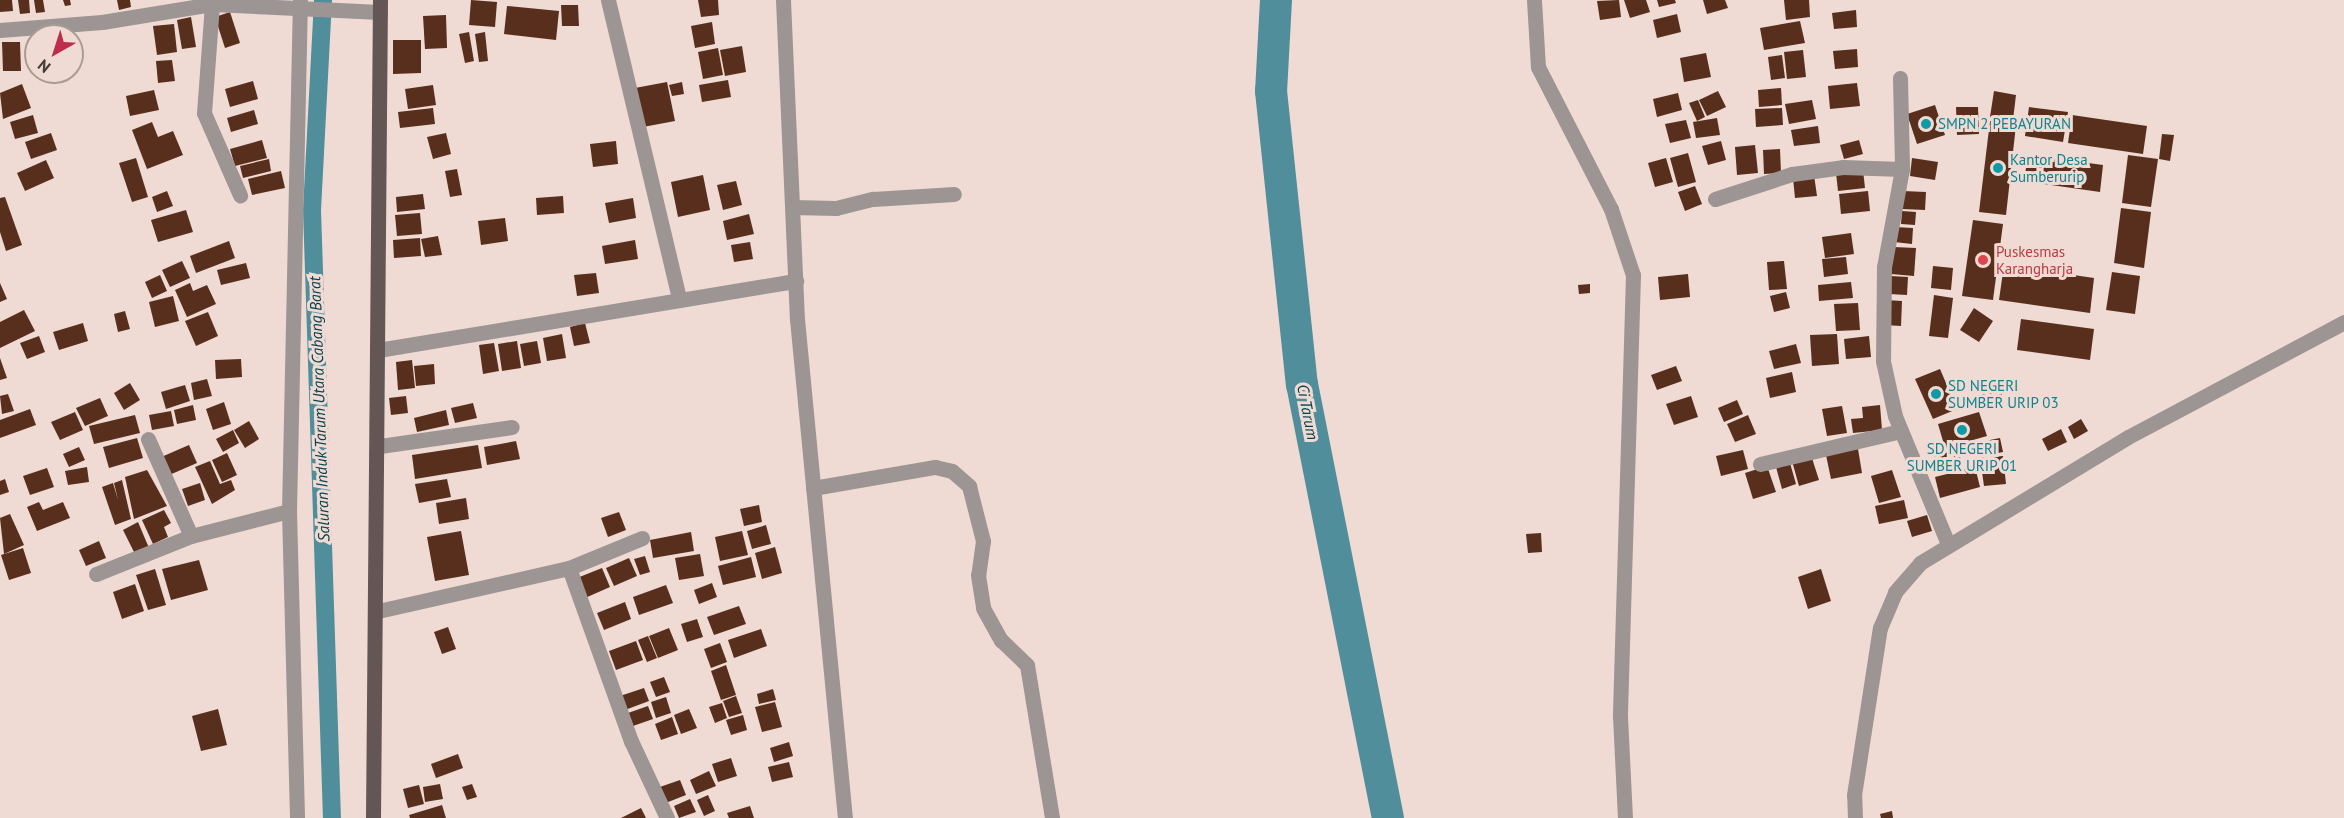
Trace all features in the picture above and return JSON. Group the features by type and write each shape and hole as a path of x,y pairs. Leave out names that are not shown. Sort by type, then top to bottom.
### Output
{"main road":[{"path":"373,818 380,446 378,350 380,6"}],"street":[{"path":"608,0 679,298"},
{"path":"783,0 796,281 813,488 845,818"},
{"path":"1534,0 1538,67 1611,208 1633,275 1620,716 1625,818"},
{"path":"0,30 102,22 212,4 241,2 361,11 380,6"},
{"path":"212,4 204,113 240,195"},
{"path":"297,818 289,511 304,6"},
{"path":"1899,78 1902,169 1884,267 1883,361 1901,431 1948,544"},
{"path":"1715,199 1792,174 1843,167 1902,169"},
{"path":"792,207 836,208 873,199 954,194"},
{"path":"378,350 679,298 796,281"},
{"path":"1856,818 1854,795 1880,628 1894,592 1920,563 2128,436 2344,322"},
{"path":"380,446 512,427"},
{"path":"1760,464 1901,431"},
{"path":"148,439 191,536"},
{"path":"813,488 934,467 952,471 969,486 983,541 978,575 983,608 1001,640 1028,665 1033,727 1052,818"},
{"path":"96,574 191,536 289,511"},
{"path":"378,611 569,568 642,538"},
{"path":"569,568 631,741 667,818"}],"building":[{"path":"0,0 12,0 13,11 0,12"},
{"path":"18,0 29,0 30,13 20,14"},
{"path":"34,0 43,0 45,12 36,13"},
{"path":"63,0 70,0 71,5 65,6"},
{"path":"117,0 130,0 131,7 119,10"},
{"path":"471,0 497,2 495,27 469,25"},
{"path":"698,0 718,0 719,15 701,17"},
{"path":"1619,0 1621,17 1600,20 1597,1"},
{"path":"1624,0 1646,0 1650,12 1630,18"},
{"path":"1657,0 1675,0 1676,3 1659,7"},
{"path":"1703,0 1725,0 1728,8 1707,14"},
{"path":"1784,0 1809,0 1810,17 1786,20"},
{"path":"561,5 578,5 579,26 562,26"},
{"path":"507,6 559,11 556,40 504,34"},
{"path":"1856,10 1857,27 1834,29 1832,13"},
{"path":"230,12 240,43 225,48 215,17"},
{"path":"1677,14 1681,32 1657,38 1653,20"},
{"path":"446,15 447,48 425,49 423,16"},
{"path":"191,17 196,47 182,49 177,20"},
{"path":"1800,21 1805,43 1764,50 1760,28"},
{"path":"712,22 715,44 695,48 691,26"},
{"path":"174,24 177,52 157,55 153,26"},
{"path":"469,32 474,61 465,63 459,34"},
{"path":"485,32 488,61 479,62 475,34"},
{"path":"393,40 421,40 421,73 393,74"},
{"path":"2,42 20,42 21,71 3,71"},
{"path":"742,46 746,72 725,76 720,50"},
{"path":"718,48 723,75 703,79 698,52"},
{"path":"1857,49 1858,67 1835,69 1833,51"},
{"path":"1803,50 1806,77 1787,79 1784,52"},
{"path":"1706,53 1711,77 1684,82 1680,58"},
{"path":"1782,55 1785,78 1771,80 1768,57"},
{"path":"172,60 175,81 158,83 156,61"},
{"path":"728,80 731,97 702,102 699,85"},
{"path":"253,81 258,99 230,107 225,89"},
{"path":"667,82 675,121 643,127 635,88"},
{"path":"682,82 684,94 672,96 669,85"},
{"path":"1857,83 1860,106 1830,109 1828,86"},
{"path":"22,84 31,108 3,119 0,93"},
{"path":"433,85 436,105 408,109 405,89"},
{"path":"1781,88 1782,105 1759,107 1758,90"},
{"path":"154,90 159,110 130,116 126,96"},
{"path":"1718,91 1726,107 1707,116 1699,100"},
{"path":"1994,91 2016,95 2013,120 1990,117"},
{"path":"1678,93 1682,110 1657,117 1653,99"},
{"path":"1698,100 1705,117 1697,121 1689,103"},
{"path":"1812,100 1816,119 1789,124 1785,104"},
{"name":"SMPN 2 PEBAYURAN","path":"1935,105 1945,135 1917,144 1907,114"},
{"path":"1956,107 1978,107 1979,134 1957,135"},
{"path":"2029,107 2068,112 2063,142 2025,136"},
{"path":"433,108 435,124 400,128 398,112"},
{"path":"1782,108 1783,125 1756,127 1755,109"},
{"path":"254,110 258,124 231,132 227,118"},
{"path":"33,115 38,133 15,139 10,122"},
{"path":"2072,115 2147,126 2143,154 2068,143"},
{"path":"1717,118 1720,135 1696,138 1693,122"},
{"path":"1686,120 1691,138 1670,143 1665,124"},
{"name":"Kantor Desa Sumberurip","path":"1990,121 2016,125 2006,215 1979,212"},
{"path":"152,122 158,137 173,131 183,155 147,169 132,130"},
{"path":"1818,126 1820,143 1794,146 1791,130"},
{"path":"51,133 57,150 31,159 25,142"},
{"path":"446,133 451,154 433,159 427,137"},
{"path":"2162,134 2174,135 2170,161 2159,159"},
{"path":"262,140 267,158 235,166 230,149"},
{"path":"1859,140 1863,154 1844,159 1840,145"},
{"path":"616,141 618,164 593,167 590,144"},
{"path":"1721,141 1726,160 1708,165 1702,146"},
{"path":"1755,145 1758,173 1737,175 1735,147"},
{"path":"1780,149 1781,173 1764,174 1763,150"},
{"path":"1688,153 1696,182 1678,187 1670,158"},
{"path":"2028,155 2103,165 2100,192 2024,181"},
{"path":"2128,155 2158,159 2151,207 2122,203"},
{"path":"136,158 148,197 132,202 119,163"},
{"path":"1666,158 1673,182 1655,187 1648,163"},
{"path":"1912,158 1938,162 1935,180 1910,176"},
{"path":"269,159 271,171 243,178 240,166"},
{"path":"46,160 54,178 25,191 17,173"},
{"path":"457,169 462,195 450,197 445,171"},
{"path":"1863,170 1865,188 1838,191 1836,173"},
{"path":"281,171 285,188 252,195 248,179"},
{"path":"703,175 710,210 678,217 671,182"},
{"path":"1814,175 1817,196 1795,198 1793,178"},
{"path":"736,181 742,205 723,210 717,185"},
{"path":"1695,186 1702,204 1685,211 1678,192"},
{"path":"167,191 173,206 157,212 152,197"},
{"path":"1868,191 1870,211 1841,214 1839,194"},
{"path":"1903,191 1926,192 1925,210 1902,209"},
{"path":"423,194 425,209 397,212 396,197"},
{"path":"563,196 564,213 537,215 536,198"},
{"path":"5,197 22,245 6,251 0,232 0,198"},
{"path":"633,198 636,218 609,223 605,203"},
{"path":"2121,208 2151,212 2144,268 2114,263"},
{"path":"186,210 193,232 158,242 151,220"},
{"path":"1902,211 1916,212 1915,225 1901,224"},
{"path":"420,213 422,234 397,236 395,215"},
{"path":"749,214 754,234 727,240 723,221"},
{"path":"505,218 508,241 481,245 478,221"},
{"name":"Puskesmas Karangharja","path":"1973,220 2003,224 1993,300 1962,296"},
{"path":"1895,227 1913,228 1912,244 1894,242"},
{"path":"1851,233 1854,254 1825,258 1822,237"},
{"path":"438,236 442,255 425,257 421,239"},
{"path":"420,238 421,256 394,258 393,240"},
{"path":"635,240 638,259 605,264 602,246"},
{"path":"229,241 235,258 196,273 190,256"},
{"path":"750,242 753,259 734,262 731,245"},
{"path":"1894,247 1916,248 1914,276 1891,274"},
{"path":"1846,257 1848,274 1824,277 1822,259"},
{"path":"182,261 190,278 170,287 162,270"},
{"path":"1784,261 1787,289 1769,290 1767,262"},
{"path":"246,263 250,278 221,285 217,270"},
{"path":"2004,265 2094,278 2090,313 1999,300"},
{"path":"1933,266 1953,268 1951,290 1931,288"},
{"path":"2112,272 2140,276 2135,314 2106,310"},
{"path":"596,273 599,293 577,296 574,275"},
{"path":"1688,274 1690,297 1660,300 1658,277"},
{"path":"160,275 167,291 152,298 145,282"},
{"path":"1890,276 1908,277 1907,295 1889,294"},
{"path":"1851,282 1853,298 1819,301 1818,285"},
{"path":"0,283 7,299 0,302"},
{"path":"190,283 193,291 207,285 216,304 187,317 175,290"},
{"path":"1590,284 1590,293 1579,294 1578,285"},
{"path":"1786,292 1790,308 1774,312 1770,296"},
{"path":"1934,295 1953,298 1948,338 1929,336"},
{"path":"173,296 179,321 155,327 149,302"},
{"path":"1885,300 1902,301 1901,326 1884,325"},
{"path":"1858,303 1860,330 1836,331 1834,304"},
{"path":"1974,308 1993,321 1979,342 1960,330"},
{"path":"24,310 35,331 0,348 0,322"},
{"path":"125,311 130,329 118,332 114,314"},
{"path":"208,312 218,336 196,346 185,321"},
{"path":"2021,319 2094,329 2090,360 2017,350"},
{"path":"83,323 88,341 59,350 53,332"},
{"path":"585,323 590,343 574,346 570,327"},
{"path":"562,334 566,358 547,361 543,338"},
{"path":"1837,334 1839,364 1812,366 1810,335"},
{"path":"39,336 45,352 27,359 20,343"},
{"path":"1869,336 1871,357 1846,359 1844,339"},
{"path":"517,341 521,368 502,371 498,344"},
{"path":"537,341 541,363 524,366 520,344"},
{"path":"494,343 499,371 483,374 479,345"},
{"path":"1796,344 1801,363 1774,369 1769,351"},
{"path":"0,358 7,378 0,380"},
{"path":"241,359 242,377 216,379 215,360"},
{"path":"412,360 415,388 398,390 396,362"},
{"path":"434,364 435,384 416,386 414,366"},
{"path":"1676,366 1682,381 1657,390 1651,375"},
{"name":"SD NEGERI SUMBER URIP 03","path":"1940,369 1957,409 1933,419 1915,379"},
{"path":"1792,372 1796,392 1770,398 1766,378"},
{"path":"207,379 212,396 194,400 191,383"},
{"path":"130,383 140,400 124,410 114,393"},
{"path":"185,385 190,401 166,409 161,392"},
{"path":"1979,390 2002,391 2001,408 1979,407"},
{"path":"8,394 14,411 2,414 0,396"},
{"path":"406,396 408,413 391,415 389,398"},
{"path":"1691,396 1698,417 1674,425 1666,404"},
{"path":"100,398 108,416 85,426 76,408"},
{"path":"1737,400 1743,414 1724,422 1718,408"},
{"path":"224,402 231,424 213,430 206,409"},
{"path":"473,403 477,418 455,423 451,408"},
{"path":"193,405 196,420 177,424 174,410"},
{"path":"1880,405 1882,430 1853,433 1851,419 1863,418 1862,407"},
{"path":"1842,406 1847,433 1827,436 1822,409"},
{"path":"30,409 36,425 0,438 0,420"},
{"path":"446,410 449,425 417,432 414,418"},
{"path":"171,411 174,426 152,430 149,415"},
{"path":"75,412 83,430 60,440 51,422"},
{"name":"SD NEGERI SUMBER URIP 01","path":"1979,412 1987,436 1945,448 1938,424"},
{"path":"135,415 140,433 94,444 89,426"},
{"path":"1748,415 1756,434 1735,442 1727,424"},
{"path":"2081,419 2088,431 2074,439 2068,427"},
{"path":"249,421 259,439 245,448 234,430"},
{"path":"2061,429 2067,442 2048,451 2042,439"},
{"path":"233,430 239,443 223,452 216,439"},
{"path":"137,438 143,458 109,468 103,447"},
{"path":"2000,438 2003,452 1983,456 1980,442"},
{"path":"516,441 520,459 487,465 484,447"},
{"path":"189,445 197,463 167,476 159,458"},
{"path":"478,445 482,468 415,479 412,455"},
{"path":"79,447 85,460 69,467 63,454"},
{"path":"1858,449 1862,473 1831,479 1826,455"},
{"path":"1957,449 1963,465 1940,474 1934,457"},
{"path":"1743,450 1748,469 1721,476 1716,456"},
{"path":"227,453 237,475 222,482 212,460"},
{"path":"1811,455 1819,480 1799,486 1792,461"},
{"path":"2003,456 2006,484 1984,486 1980,458"},
{"path":"210,461 220,484 231,480 235,490 212,504 195,467"},
{"path":"1790,463 1796,484 1782,489 1776,467"},
{"path":"1767,466 1776,492 1753,499 1745,473"},
{"path":"87,467 89,482 68,485 65,471"},
{"path":"1975,467 1980,487 1940,498 1935,477"},
{"path":"47,468 54,487 30,495 23,476"},
{"path":"147,470 167,506 134,519 125,477"},
{"path":"1892,470 1901,497 1879,503 1871,476"},
{"path":"5,479 9,492 0,495 0,481"},
{"path":"447,479 451,497 419,503 415,484"},
{"path":"122,480 131,519 115,525 102,487 113,483 118,500 114,483"},
{"path":"200,483 205,500 188,506 182,489"},
{"path":"466,498 469,519 439,524 436,503"},
{"path":"1904,500 1908,518 1879,524 1875,506"},
{"path":"39,502 43,510 63,502 70,518 37,531 27,507"},
{"path":"759,505 762,522 744,526 740,509"},
{"path":"164,510 171,523 164,527 168,537 153,544 142,520"},
{"path":"619,512 626,530 608,537 601,518"},
{"path":"10,514 24,545 4,554 0,518"},
{"path":"1927,515 1932,531 1912,537 1907,521"},
{"path":"138,522 149,548 135,554 123,530"},
{"path":"766,525 771,544 752,549 747,531"},
{"path":"461,531 469,575 435,581 427,537"},
{"path":"742,531 748,555 720,561 715,537"},
{"path":"691,532 694,551 653,558 650,540"},
{"path":"1541,533 1542,552 1528,553 1526,534"},
{"path":"99,541 106,558 86,566 79,550"},
{"path":"775,547 782,573 762,579 755,553"},
{"path":"23,548 31,573 9,580 1,555"},
{"path":"700,554 704,576 679,580 675,558"},
{"path":"645,556 650,572 640,575 634,559"},
{"path":"751,557 756,577 723,585 718,566"},
{"path":"629,558 637,576 614,586 606,568"},
{"path":"199,560 208,590 171,600 162,569"},
{"path":"602,568 610,587 585,598 577,578"},
{"path":"155,569 166,605 148,610 136,575"},
{"path":"1821,569 1831,601 1808,609 1798,577"},
{"path":"712,583 717,597 699,604 694,590"},
{"path":"135,584 144,611 122,619 113,592"},
{"path":"666,585 673,603 639,615 633,597"},
{"path":"625,602 631,619 604,630 597,613"},
{"path":"739,606 746,624 714,635 707,617"},
{"path":"697,619 703,637 687,642 681,624"},
{"path":"448,627 456,649 442,654 434,632"},
{"path":"669,628 678,650 658,658 649,636"},
{"path":"761,629 767,646 734,658 728,640"},
{"path":"648,636 657,658 647,662 638,640"},
{"path":"636,641 643,660 616,670 609,651"},
{"path":"720,643 727,662 711,668 704,649"},
{"path":"726,665 736,695 721,700 711,671"},
{"path":"664,677 670,692 656,697 650,682"},
{"path":"644,688 649,701 625,710 620,696"},
{"path":"773,689 776,700 759,704 757,694"},
{"path":"736,696 742,713 729,717 723,701"},
{"path":"666,697 671,713 656,718 651,702"},
{"path":"775,702 782,727 762,732 755,707"},
{"path":"722,703 727,718 715,723 709,707"},
{"path":"648,706 653,719 633,726 628,713"},
{"path":"218,709 227,745 201,751 192,716"},
{"path":"689,709 697,728 681,734 674,715"},
{"path":"743,715 747,730 731,735 726,720"},
{"path":"672,717 678,734 661,740 655,724"},
{"path":"789,742 793,756 774,762 770,748"},
{"path":"458,754 463,768 436,778 431,764"},
{"path":"731,758 737,776 718,782 712,764"},
{"path":"789,762 793,777 772,782 768,767"},
{"path":"709,771 716,786 696,794 690,780"},
{"path":"680,780 686,795 663,804 657,788"},
{"path":"440,784 443,799 425,802 423,787"},
{"path":"472,784 477,797 467,800 462,787"},
{"path":"419,785 424,804 408,808 403,789"},
{"path":"708,795 715,811 704,816 697,800"},
{"path":"690,799 696,812 679,818 674,806"},
{"path":"442,805 446,818 410,818 409,815"},
{"path":"750,806 754,818 729,818 727,813"},
{"path":"641,808 646,818 621,818"},
{"path":"1892,811 1893,818 1881,818 1880,814"}],"waterway":[{"name":"Saluran Induk Tarum Utara Cabang Barat","path":"323,0 312,210 332,818"},
{"name":"Ci Tarum","path":"1276,0 1271,91 1302,384 1388,818"}],"place":[{"name":"SMPN 2 PEBAYURAN","path":"1926,124"},
{"name":"Kantor Desa Sumberurip","path":"1998,168"},
{"name":"Puskesmas Karangharja","path":"1983,260"},
{"name":"SD NEGERI SUMBER URIP 03","path":"1936,394"},
{"name":"SD NEGERI SUMBER URIP 01","path":"1962,430"}]}
